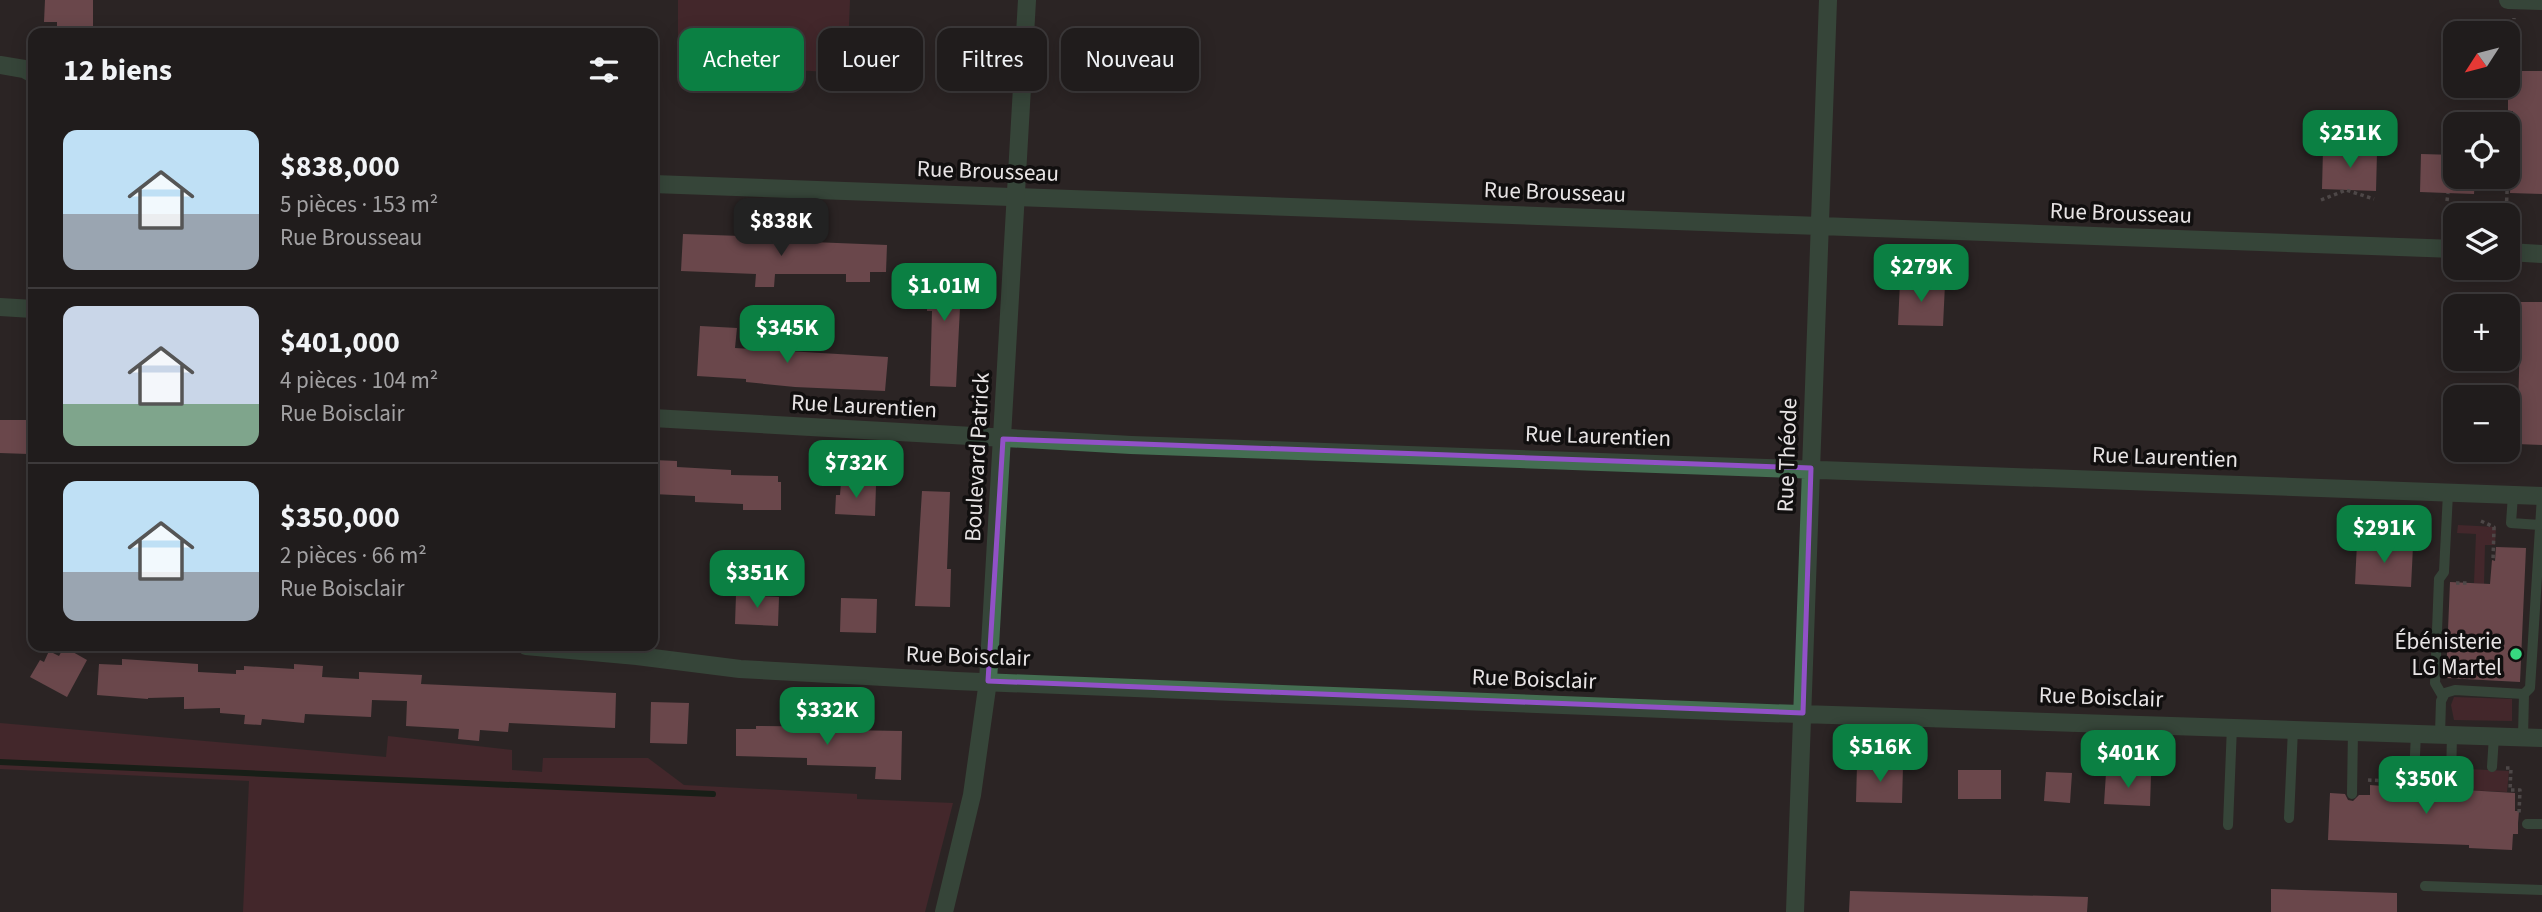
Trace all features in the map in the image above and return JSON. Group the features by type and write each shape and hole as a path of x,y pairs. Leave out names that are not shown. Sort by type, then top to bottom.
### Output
{"street":[{"name":"Boulevard Patrick","path":"944,912 972,795 988,681 1027,0"},
{"name":"Rue Théode","path":"1795,912 1828,0"},
{"path":"2508,0 2542,1"},
{"path":"0,65 28,71"},
{"name":"Rue Brousseau","path":"658,184 2443,249"},
{"path":"2520,253 2542,254"},
{"path":"0,307 28,309"},
{"name":"Rue Laurentien","path":"658,418 1003,439 2542,496"},
{"name":"Rue Boisclair","path":"581,651 740,669 988,681 1803,713 2542,738"}],"lane":[{"path":"2448,493 2444,572 2439,579 2435,683 2442,695 2451,780"},
{"path":"2513,495 2511,523 2540,525"},
{"path":"2524,737 2524,694 2530,688 2542,496"},
{"path":"2442,695 2453,690 2524,694"},
{"path":"2228,825 2232,726"},
{"path":"2289,818 2294,729"},
{"path":"2352,794 2353,731"},
{"path":"2414,777 2416,733"},
{"path":"2493,767 2494,736"},
{"path":"2523,824 2542,824"},
{"path":"2425,886 2542,891"}],"path":[{"path":"2514,21 2515,0"},
{"path":"2321,200 2346,190 2374,199"},
{"path":"2447,201 2448,193"},
{"path":"2481,521 2494,527 2493,561"},
{"path":"2359,538 2367,544"},
{"path":"2404,546 2413,538"},
{"path":"2511,771 2510,790 2520,790 2523,824"}],"highlighted area":[{"path":"1003,439 1811,468 1803,713 988,681"}],"shaded area":[{"path":"678,0 850,0 849,28 818,28 818,71 804,71 804,28 679,28 678,74"},
{"path":"2458,525 2496,527 2495,545 2485,545 2484,584 2474,583 2476,534 2457,533"},
{"path":"2454,697 2512,699 2512,721 2454,720 2451,705"},
{"path":"0,723 386,757 388,736 512,750 512,770 542,772 543,758 648,758 684,785 857,794 857,799 953,803 925,912 243,912 249,781 0,769"},
{"path":"2467,769 2509,771 2507,792 2465,790"}],"building":[{"path":"45,0 93,0 93,28 57,28 57,22 44,22"},
{"path":"2520,71 2542,71 2542,194 2510,193 2510,189 2520,189 2520,112 2508,111 2508,98 2520,98"},
{"path":"2323,150 2377,152 2376,191 2322,189"},
{"path":"2421,154 2443,155 2443,189 2474,189 2474,194 2420,192"},
{"path":"683,234 887,245 886,272 870,272 870,282 846,282 846,274 775,274 774,287 755,287 756,274 681,271"},
{"path":"928,266 962,267 956,387 930,386 932,311 927,311"},
{"path":"1900,282 1945,284 1943,326 1898,325"},
{"path":"2521,302 2542,302 2542,445 2520,444"},
{"path":"700,326 737,328 735,348 888,357 885,391 795,387 746,382 746,379 697,376"},
{"path":"0,420 28,420 28,454 0,453"},
{"path":"658,460 677,461 677,467 731,470 731,475 778,476 778,482 781,482 781,510 743,510 743,504 695,502 695,496 658,494"},
{"path":"841,483 876,485 875,516 835,514 836,495 840,495"},
{"path":"922,491 950,492 947,569 951,569 950,607 915,606"},
{"path":"2357,543 2413,546 2411,587 2355,584"},
{"path":"2496,547 2526,548 2520,682 2446,678 2450,582 2490,584"},
{"path":"736,595 779,597 778,626 735,624"},
{"path":"841,598 877,599 876,633 840,632"},
{"path":"49,651 59,656 62,651 71,651 87,660 67,697 30,677 40,660 44,662"},
{"path":"122,659 198,664 198,672 236,674 236,670 244,670 244,666 294,669 294,664 323,666 322,677 359,679 359,672 422,675 421,684 616,693 615,728 509,723 508,732 480,730 479,741 458,739 459,729 406,726 407,701 372,700 371,717 305,714 304,723 262,719 261,725 244,724 245,715 220,713 220,708 184,709 184,697 148,699 97,695 99,664 122,665"},
{"path":"651,702 689,703 687,744 650,743"},
{"path":"756,726 902,731 901,780 875,779 876,767 807,765 807,758 736,756 736,729 756,729"},
{"path":"1857,765 1903,766 1902,803 1856,802"},
{"path":"1958,770 2001,770 2001,799 1958,799"},
{"path":"2046,772 2072,773 2070,803 2044,801"},
{"path":"2106,773 2151,775 2150,806 2104,804"},
{"path":"2382,782 2450,787 2456,785 2466,786 2465,790 2515,793 2515,811 2519,811 2518,834 2513,834 2512,850 2469,848 2469,845 2328,840 2330,793 2345,794 2348,800 2353,801 2359,795 2370,795 2370,785 2382,786"},
{"path":"2271,889 2397,893 2397,912 2271,912"},
{"path":"1850,891 2088,897 2087,912 1849,912"}],"waterway":[{"path":"0,762 713,794"}],"place":[{"name":"Ébénisterie LG Martel","path":"2516,654"}]}
